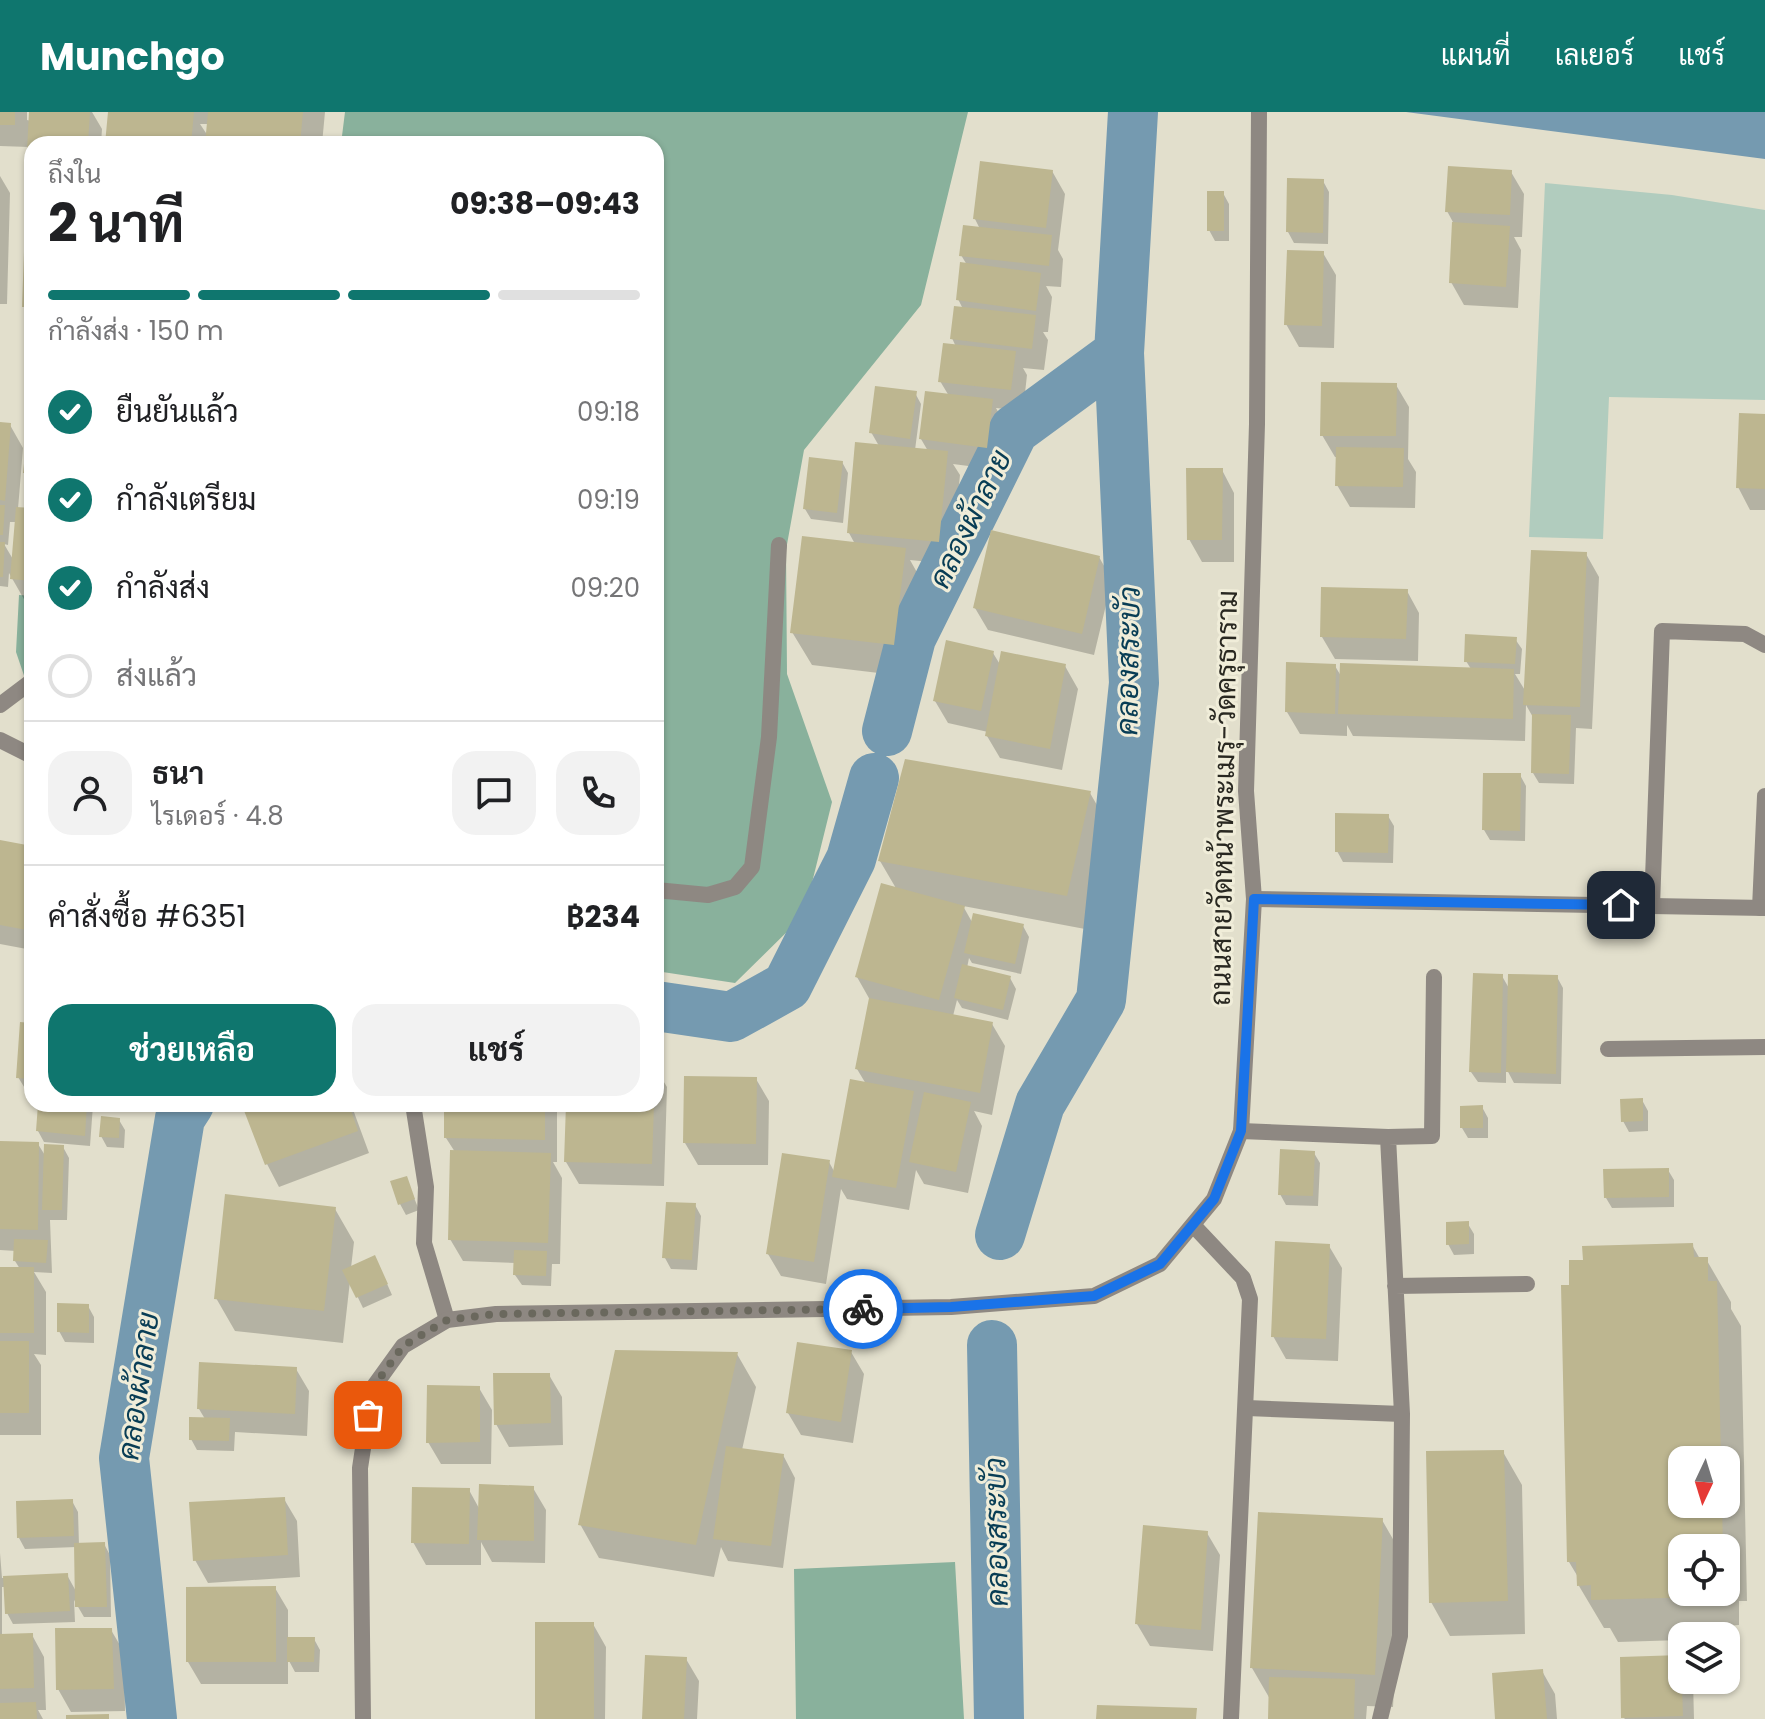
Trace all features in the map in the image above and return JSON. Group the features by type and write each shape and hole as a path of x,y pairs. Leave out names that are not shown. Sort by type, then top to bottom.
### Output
{"street":[{"name":"ถนนสายวัดหน้าพระเมรุ-วัดครุธาราม","path":"363,1719 360,1468 372,1389 403,1346 447,1320 496,1314 951,1307 1094,1296 1160,1264 1214,1199 1241,1131 1254,899 1246,791 1257,424 1259,112"},
{"path":"664,891 708,895 735,887 752,867 769,737 779,545"},
{"path":"1652,906 1662,631 1745,634 1765,645"},
{"path":"0,705 24,687"},
{"path":"0,740 24,752"},
{"path":"1254,899 1762,908 1765,796"},
{"path":"1241,1131 1432,1136 1434,977"},
{"path":"1608,1049 1765,1047"},
{"path":"414,1112 426,1187 424,1243 447,1320"},
{"path":"1380,1719 1400,1636 1402,1414 1388,1137"},
{"path":"1193,1225 1243,1278 1250,1299 1231,1719"},
{"path":"1395,1286 1527,1284"},
{"path":"1247,1408 1402,1414"}],"green space":[{"path":"345,112 968,112 921,305 804,450 786,550 787,674 832,802 804,915 735,983 664,972 664,136 342,136"},
{"path":"1545,183 1672,195 1765,210 1765,400 1609,397 1603,539 1529,537"},
{"path":"19,595 24,595 24,676 16,652"},
{"path":"955,1562 964,1719 796,1719 794,1569"}],"water":[{"path":"1406,112 1765,112 1765,159"}],"building":[{"path":"0,112 15,112 15,125 0,125"},
{"path":"29,112 90,112 88,136 28,136"},
{"path":"108,112 194,112 192,136 106,136"},
{"path":"208,112 303,112 301,136 206,136"},
{"path":"980,161 1053,170 1046,228 973,219"},
{"path":"1448,166 1512,170 1510,215 1445,212"},
{"path":"1287,178 1324,179 1323,233 1286,232"},
{"path":"1207,191 1224,191 1224,231 1207,231"},
{"path":"1452,222 1510,226 1506,287 1449,283"},
{"path":"963,225 1052,235 1049,266 959,256"},
{"path":"1287,250 1324,251 1322,326 1284,325"},
{"path":"24,252 24,307 22,307"},
{"path":"960,262 1041,273 1036,311 956,300"},
{"path":"954,306 1036,315 1032,349 950,339"},
{"path":"943,343 1016,351 1011,390 938,382"},
{"path":"1321,382 1397,383 1396,436 1320,436"},
{"path":"875,386 917,391 910,439 869,433"},
{"path":"925,391 993,399 987,448 919,439"},
{"path":"1739,413 1765,414 1765,489 1736,488"},
{"path":"0,422 11,423 5,501 0,500"},
{"path":"855,442 948,451 939,542 847,533"},
{"path":"1336,447 1404,448 1403,487 1335,486"},
{"path":"809,457 843,461 837,513 803,509"},
{"path":"1186,468 1223,468 1222,540 1187,540"},
{"path":"0,505 5,505 3,535 0,535"},
{"path":"16,507 24,508 24,580 10,579"},
{"path":"991,530 1100,556 1082,634 973,608"},
{"path":"802,536 906,548 894,645 790,633"},
{"path":"0,542 5,542 3,577 0,577"},
{"path":"1531,550 1587,552 1580,707 1523,705"},
{"path":"1321,587 1408,589 1406,639 1320,637"},
{"path":"1465,634 1517,637 1515,664 1464,662"},
{"path":"946,640 994,651 981,711 933,701"},
{"path":"1001,651 1066,664 1050,749 985,736"},
{"path":"1286,662 1336,664 1335,714 1285,712"},
{"path":"1340,663 1514,669 1513,719 1338,714"},
{"path":"1532,714 1571,715 1569,774 1531,773"},
{"path":"905,759 1091,791 1067,896 878,861"},
{"path":"1483,773 1521,773 1520,831 1482,830"},
{"path":"1335,813 1389,814 1388,853 1335,852"},
{"path":"0,840 24,844 24,930 0,925"},
{"path":"881,883 965,906 939,1000 855,977"},
{"path":"973,913 1024,924 1015,964 964,953"},
{"path":"962,964 1011,976 1003,1010 954,998"},
{"path":"1473,973 1503,974 1501,1073 1469,1072"},
{"path":"1508,974 1558,975 1556,1074 1506,1072"},
{"path":"869,998 993,1022 980,1093 855,1069"},
{"path":"20,1022 24,1022 24,1078 16,1078"},
{"path":"684,1076 757,1077 756,1144 683,1143"},
{"path":"850,1079 914,1091 896,1188 832,1177"},
{"path":"924,1092 971,1102 956,1172 909,1162"},
{"path":"1643,1098 1643,1121 1621,1122 1620,1099"},
{"path":"1483,1105 1483,1128 1460,1128 1460,1106"},
{"path":"37,1112 86,1112 85,1136 36,1131"},
{"path":"245,1112 352,1112 358,1131 265,1165"},
{"path":"444,1112 545,1112 545,1140 444,1138"},
{"path":"566,1112 654,1112 652,1164 564,1162"},
{"path":"101,1116 120,1118 119,1138 99,1137"},
{"path":"0,1141 39,1142 38,1230 0,1229"},
{"path":"44,1144 64,1145 62,1210 42,1210"},
{"path":"1280,1149 1315,1151 1313,1196 1278,1195"},
{"path":"450,1150 551,1153 548,1243 448,1240"},
{"path":"782,1153 830,1160 814,1262 766,1254"},
{"path":"1669,1168 1669,1197 1604,1198 1603,1169"},
{"path":"407,1176 415,1199 398,1205 390,1181"},
{"path":"225,1194 336,1207 324,1311 214,1299"},
{"path":"666,1202 696,1203 692,1260 662,1258"},
{"path":"1469,1221 1469,1244 1446,1245 1446,1222"},
{"path":"14,1239 48,1240 46,1263 13,1261"},
{"path":"1275,1241 1330,1244 1326,1339 1271,1337"},
{"path":"1693,1243 1694,1257 1708,1257 1708,1281 1717,1281 1721,1446 1668,1446 1668,1518 1722,1518 1723,1534 1668,1534 1668,1598 1591,1600 1591,1585 1577,1586 1576,1562 1567,1562 1561,1285 1569,1285 1569,1260 1583,1260 1582,1246"},
{"path":"514,1250 547,1251 546,1276 513,1275"},
{"path":"375,1255 388,1284 356,1298 342,1270"},
{"path":"0,1267 34,1267 34,1333 0,1333"},
{"path":"57,1303 89,1304 89,1333 57,1332"},
{"path":"0,1341 29,1341 29,1413 0,1413"},
{"path":"797,1342 852,1350 841,1422 786,1413"},
{"path":"615,1350 738,1352 696,1545 578,1525"},
{"path":"199,1362 297,1367 295,1414 197,1409"},
{"path":"493,1373 550,1373 551,1423 494,1425"},
{"path":"427,1385 480,1386 480,1442 426,1443"},
{"path":"189,1417 230,1418 229,1441 189,1440"},
{"path":"726,1446 784,1454 771,1546 713,1539"},
{"path":"1504,1450 1508,1601 1429,1603 1426,1451"},
{"path":"479,1484 534,1486 534,1541 477,1540"},
{"path":"412,1487 470,1488 469,1544 411,1543"},
{"path":"285,1497 288,1555 193,1561 189,1502"},
{"path":"73,1499 74,1536 17,1538 16,1501"},
{"path":"1258,1512 1383,1518 1375,1675 1250,1668"},
{"path":"1143,1525 1208,1531 1201,1630 1135,1624"},
{"path":"105,1542 107,1607 75,1607 74,1543"},
{"path":"68,1573 70,1611 5,1614 3,1576"},
{"path":"276,1586 276,1662 186,1662 186,1587"},
{"path":"535,1622 594,1622 594,1719 535,1719"},
{"path":"55,1628 112,1628 114,1689 56,1690"},
{"path":"33,1633 34,1688 0,1689 0,1634"},
{"path":"287,1637 315,1637 314,1662 287,1662"},
{"path":"645,1655 687,1657 684,1719 642,1719"},
{"path":"1668,1655 1668,1694 1682,1694 1683,1716 1621,1718 1620,1657"},
{"path":"1543,1669 1547,1719 1495,1719 1492,1673"},
{"path":"1269,1677 1355,1679 1354,1719 1268,1719"},
{"path":"36,1702 37,1719 0,1719 0,1703"},
{"path":"1097,1705 1197,1708 1196,1719 1096,1719"},
{"path":"109,1714 109,1719 66,1719 66,1715"}],"waterway":[{"name":"คลองสระบัว","path":"1000,1235 1040,1104 1101,1000 1134,683 1119,353 1133,112"},
{"name":"คลองผ้าลาย","path":"887,731 911,638 1014,430 1119,353"},
{"name":"คลองผ้าลาย","path":"664,1007 731,1017 787,986 851,859 874,778"},
{"name":"คลองผ้าลาย","path":"152,1719 124,1458 180,1118 184,1112"},
{"name":"คลองสระบัว","path":"992,1345 999,1719"}],"way so far":[{"path":"368,1415 372,1389 403,1346 447,1320 496,1314 863,1309"}],"route":[{"path":"863,1309 951,1307 1094,1296 1160,1264 1214,1199 1241,1131 1254,899 1621,905"}]}
